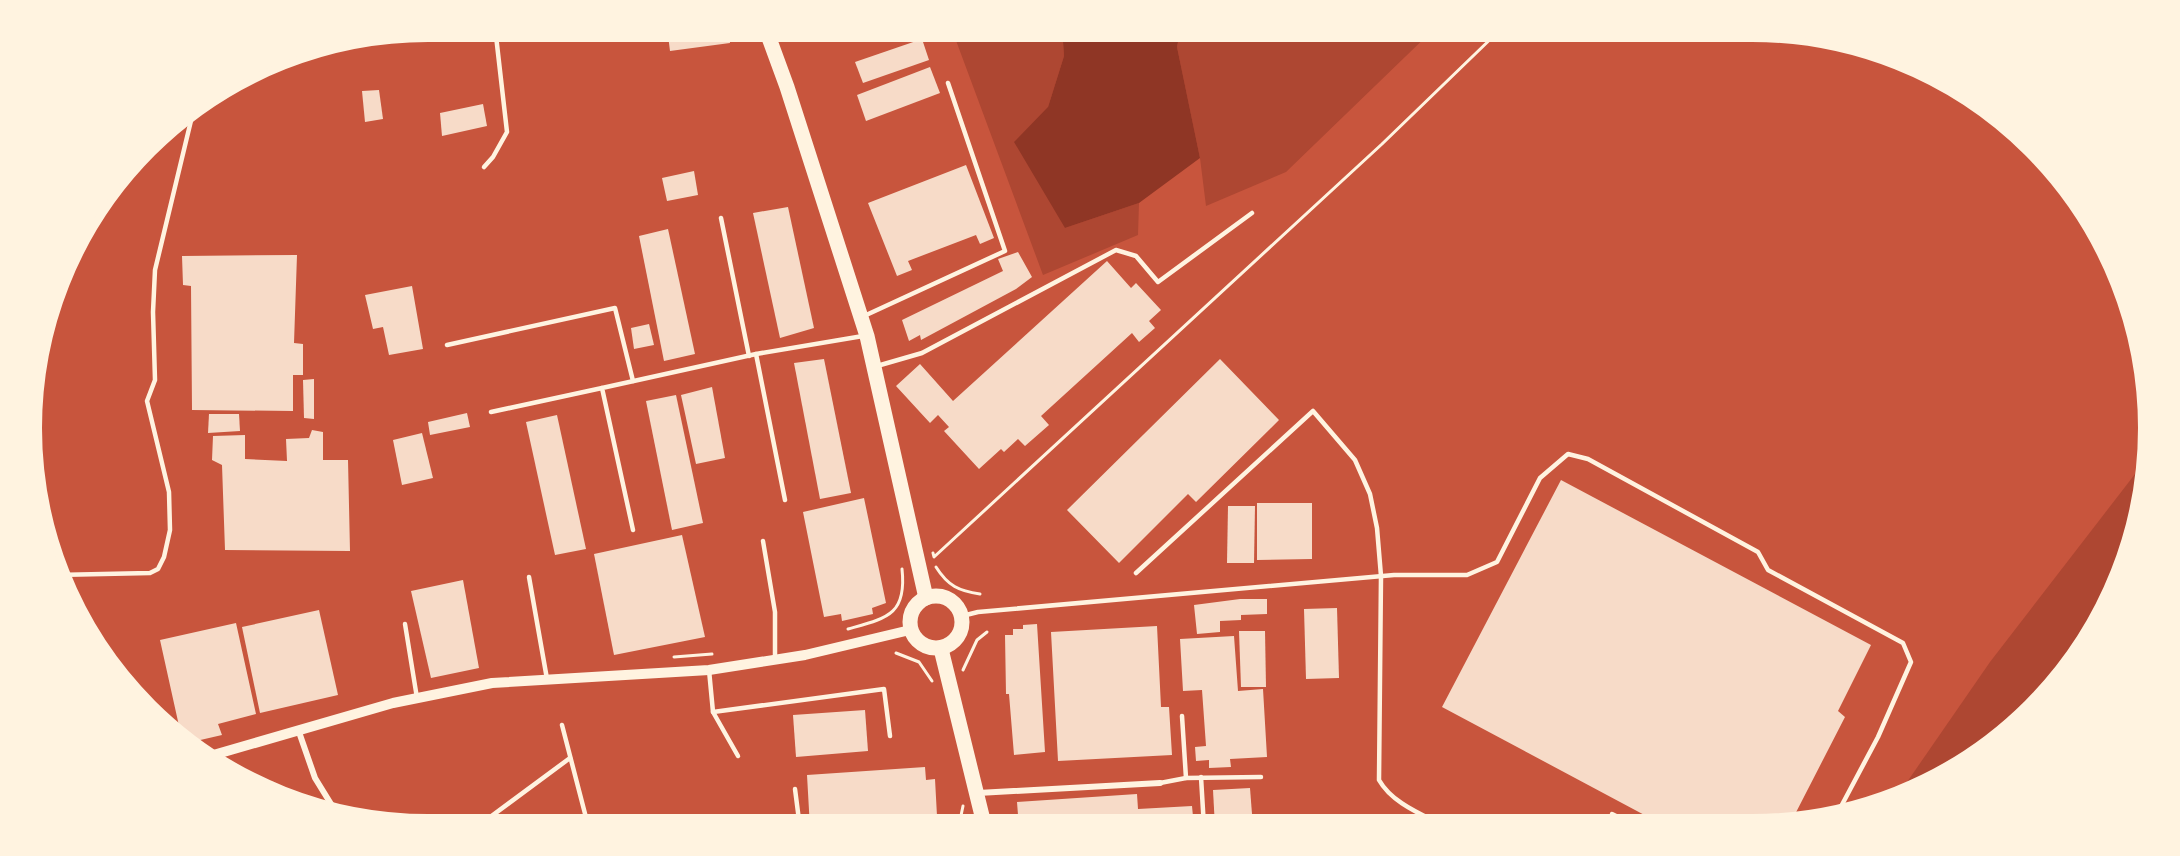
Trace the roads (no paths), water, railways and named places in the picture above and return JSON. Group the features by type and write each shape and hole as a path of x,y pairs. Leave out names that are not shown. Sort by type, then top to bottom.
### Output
{"main road":[{"path":"769,38 867,336 926,598"},
{"path":"939,596 948,599 956,605 962,616 960,634 941,649 928,648 920,644 910,630 913,609 926,598 939,596"},
{"path":"941,649 969,797 980,818"}],"street":[{"path":"214,755 393,703 492,683 709,670 775,660 910,630"},
{"path":"299,732 315,778 332,806"},
{"path":"969,797 1160,783"}],"lane":[{"path":"484,168 507,132 496,38"},
{"path":"861,317 1005,251 948,83"},
{"path":"66,575 150,573 158,569 164,556 170,530 169,492 147,401 155,380 153,312 155,270 192,117"},
{"path":"874,367 922,353 1116,250 1137,256 1158,282 1252,213"},
{"path":"721,218 749,356"},
{"path":"447,345 615,308 633,381"},
{"path":"492,411 756,354 867,336"},
{"path":"756,354 785,500"},
{"path":"603,388 633,531"},
{"path":"1136,573 1313,411 1344,446 1364,476 1377,528 1381,576 1379,780 1385,790 1400,802 1429,818"},
{"path":"962,616 978,612 1381,576 1467,575 1497,562 1540,478 1568,454 1588,459 1758,552 1768,570 1903,643 1911,662 1878,737 1840,808"},
{"path":"763,541 775,612 775,660"},
{"path":"529,577 547,679"},
{"path":"405,624 417,698"},
{"path":"709,670 712,712 738,756"},
{"path":"712,712 885,689 890,736"},
{"path":"1182,716 1186,778"},
{"path":"562,724 586,818"},
{"path":"489,818 570,758"},
{"path":"1201,777 1203,818"},
{"path":"1160,783 1201,777 1261,777"},
{"path":"795,789 799,818"},
{"path":"1612,814 1620,818"}]}
